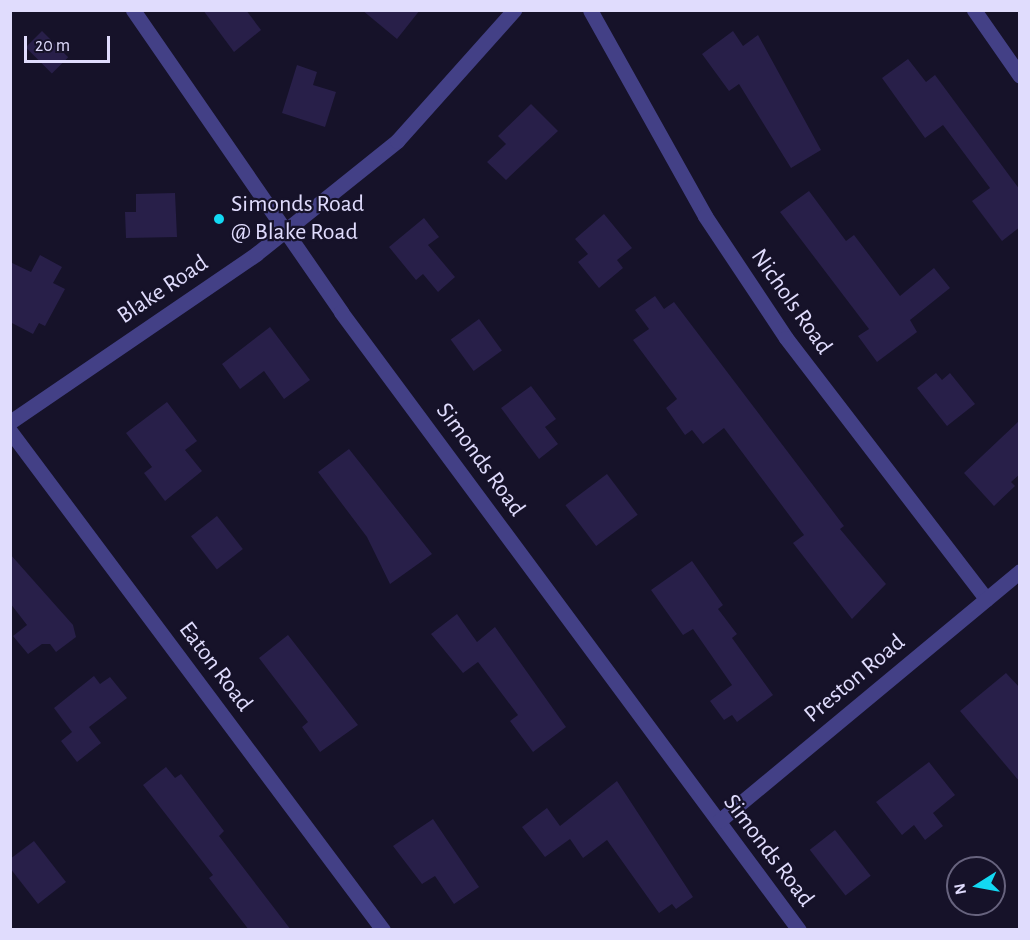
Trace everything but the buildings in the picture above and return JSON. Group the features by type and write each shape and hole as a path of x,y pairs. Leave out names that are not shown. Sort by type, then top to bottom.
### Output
{"street":[{"name":"Simonds Road","path":"133,10 284,228 799,930"},
{"name":"Blake Road","path":"10,422 256,254 284,228 397,141 514,10"},
{"name":"Nichols Road","path":"590,10 705,216 780,329 986,599"},
{"path":"975,10 1020,76"},
{"name":"Eaton Road","path":"10,431 383,930"},
{"name":"Preston Road","path":"719,821 1020,571"}],"place":[{"name":"Simonds Road @ Blake Road","path":"219,219"}]}
